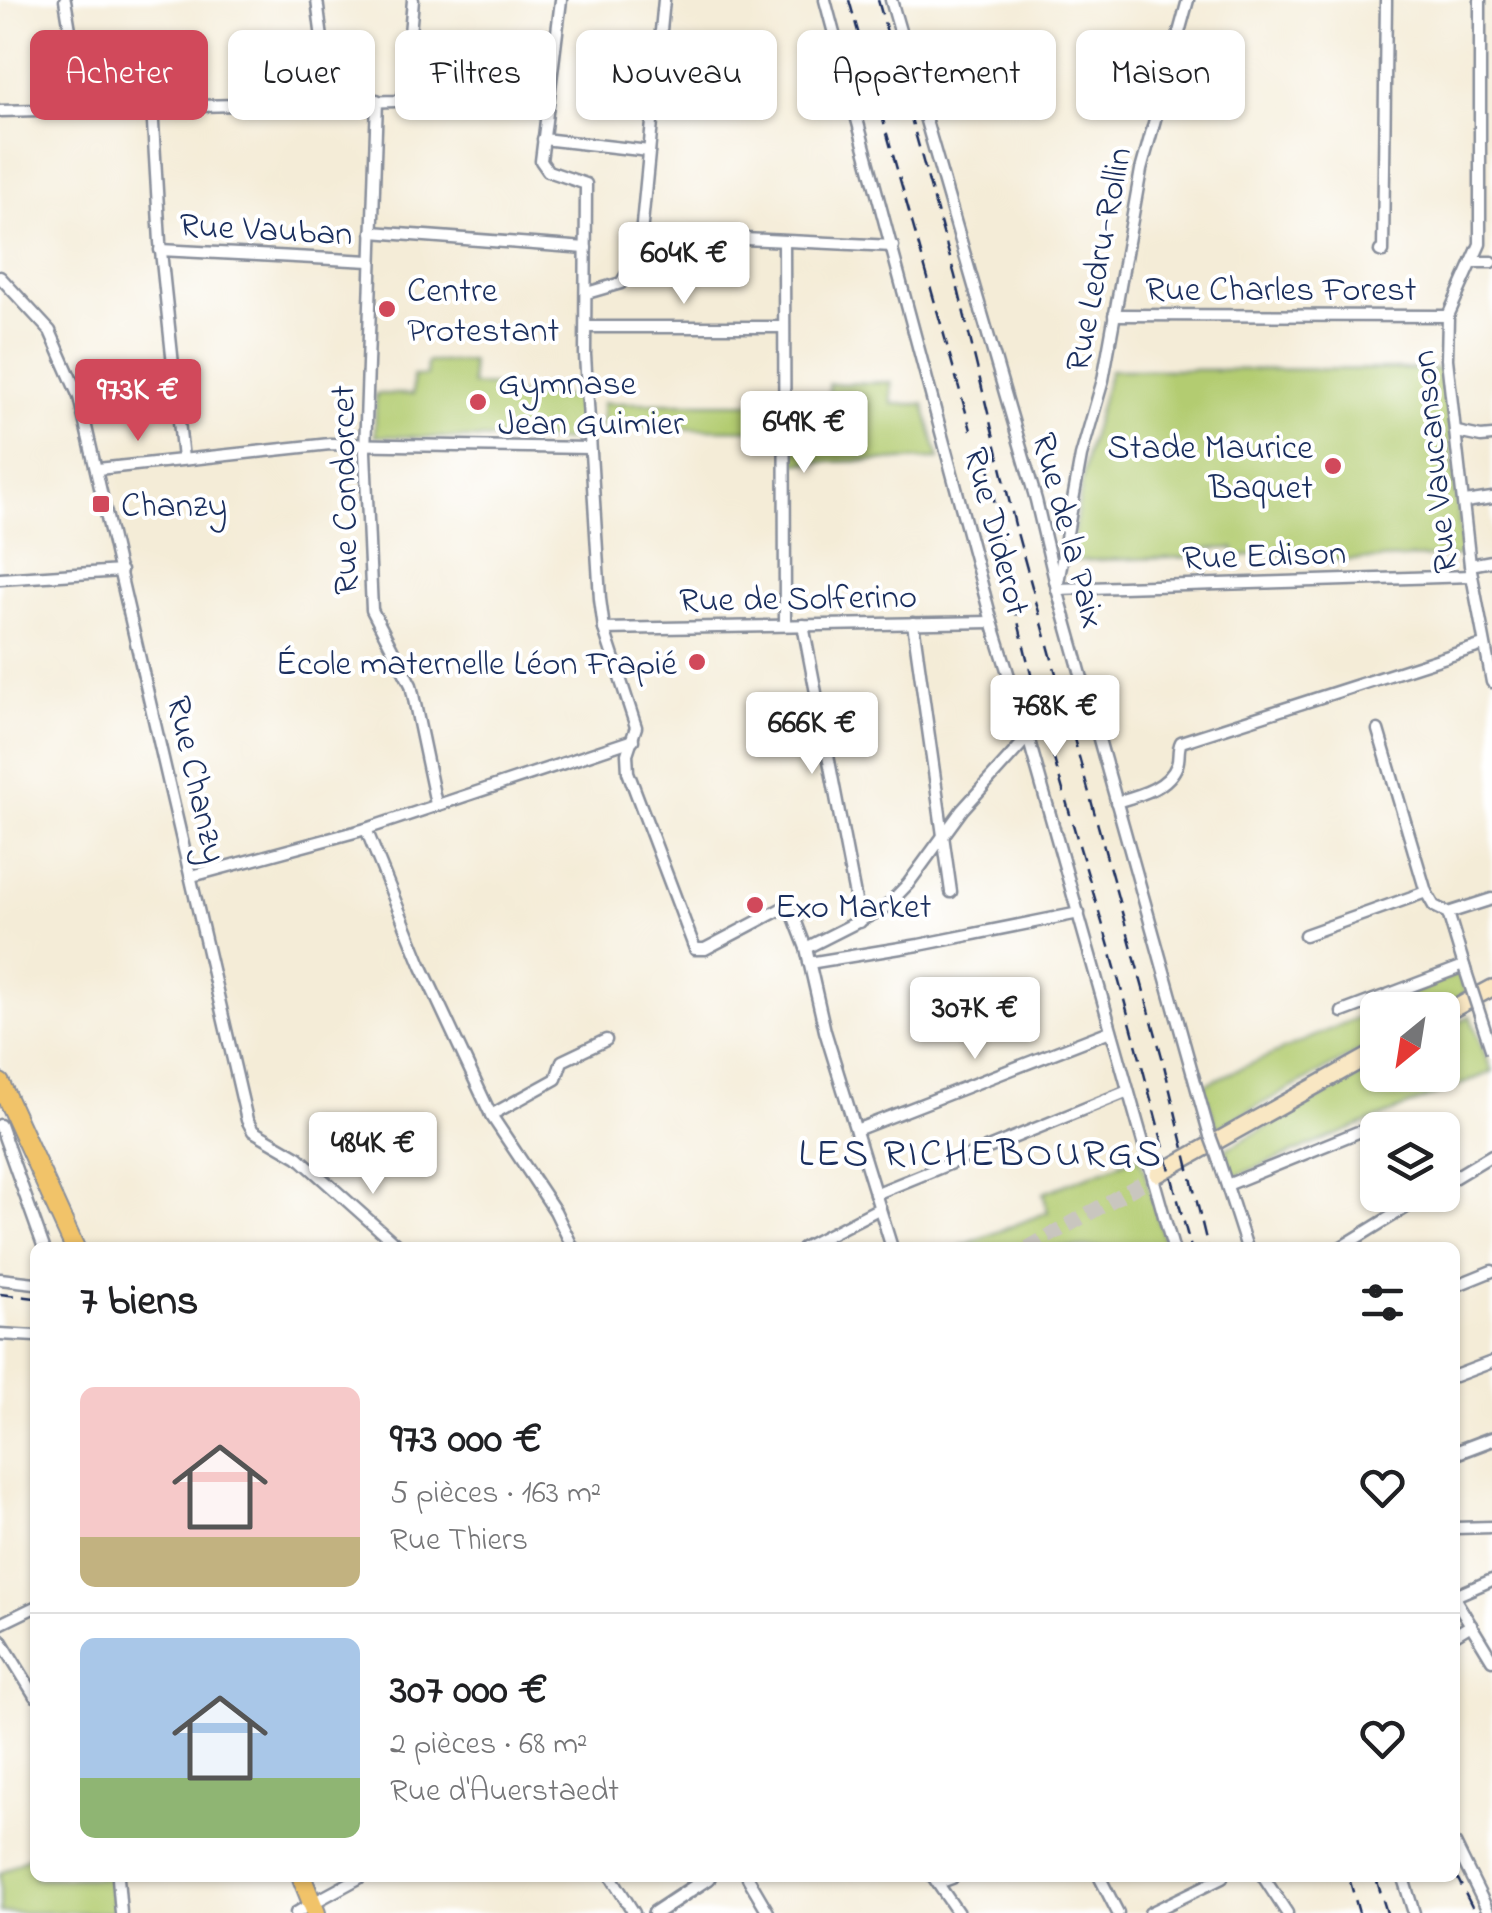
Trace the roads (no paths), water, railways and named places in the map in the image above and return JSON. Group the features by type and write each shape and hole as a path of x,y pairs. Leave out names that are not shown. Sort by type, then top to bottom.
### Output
{"main road":[{"path":"1460,1005 1492,988"},
{"path":"1158,1174 1360,1061"},
{"path":"0,1082 72,1242"},
{"path":"0,1101 63,1242"},
{"path":"296,1882 308,1910"},
{"path":"303,1882 308,1910"}],"street":[{"path":"65,0 70,30"},
{"path":"317,0 321,30"},
{"path":"377,100 390,102 402,98 413,0"},
{"path":"561,0 543,167 586,184 590,448 604,629 636,727 626,754 628,772 695,949 705,949 781,909 792,912 806,948 825,1031 890,1242"},
{"path":"587,293 621,282 638,254 664,0"},
{"name":"Rue Diderot","path":"825,0 992,622 1171,1242"},
{"name":"Rue de la Paix","path":"891,0 1056,562"},
{"name":"Rue Ledru-Rollin","path":"1180,30 1188,0"},
{"path":"1380,252 1384,252 1386,0"},
{"name":"Rue Vaucanson","path":"1480,0 1480,244 1448,316 1447,359 1472,570 1492,682"},
{"name":"Rue Condorcet","path":"377,100 364,477 372,610 411,685 436,804"},
{"path":"0,110 30,109"},
{"path":"153,120 160,250 183,459"},
{"name":"Rue Ledru-Rollin","path":"1056,589 1056,562 1103,380 1141,170 1155,120"},
{"path":"544,140 648,152"},
{"path":"372,232 586,248"},
{"path":"640,234 893,246"},
{"path":"784,242 784,625"},
{"name":"Rue Vauban","path":"160,250 370,261"},
{"path":"1472,262 1492,262"},
{"name":"Rue Chanzy","path":"0,278 50,331 79,397 253,1131 298,1157 393,1242"},
{"name":"Rue Charles Forest","path":"1114,315 1448,316"},
{"path":"586,328 783,328"},
{"path":"1456,432 1492,436"},
{"path":"98,469 366,443 590,448"},
{"path":"1465,502 1492,498"},
{"name":"Rue Edison","path":"1056,589 1472,570 1492,561"},
{"path":"0,579 121,570"},
{"name":"Rue de la Paix","path":"1056,589 1210,1136 1246,1242"},
{"name":"Rue de Solferino","path":"604,629 992,622"},
{"path":"913,623 951,892"},
{"path":"802,626 860,922"},
{"path":"1116,802 1146,793 1164,781 1177,765 1177,747 1181,742 1483,646"},
{"path":"1378,730 1426,892 1434,906 1448,914 1492,1052"},
{"path":"806,948 885,908 1028,737"},
{"path":"192,876 366,829 633,740"},
{"path":"366,829 422,967 491,1115 555,1211 570,1242"},
{"path":"1305,936 1426,892"},
{"path":"1448,914 1492,898"},
{"path":"809,963 919,946 1078,913"},
{"path":"1342,1012 1464,968"},
{"path":"856,1130 1110,1031"},
{"path":"491,1115 556,1079 562,1061 606,1040"},
{"path":"876,1194 1128,1091"},
{"path":"0,1126 42,1242"},
{"path":"1226,1185 1358,1132"},
{"path":"1460,1174 1492,1155"},
{"path":"815,1242 880,1208"},
{"path":"1350,1242 1398,1212"},
{"path":"1460,1284 1492,1271"},
{"path":"0,1279 30,1282"},
{"path":"0,1334 30,1336"},
{"path":"1460,1374 1492,1362"},
{"path":"1460,1451 1492,1438"},
{"path":"1460,1528 1492,1527"},
{"path":"1460,1595 1492,1580"},
{"path":"1460,1605 1492,1658"},
{"path":"0,1624 30,1609"},
{"path":"1460,1632 1471,1624"},
{"path":"0,1638 30,1688"},
{"path":"1460,1854 1489,1913"},
{"path":"118,1882 121,1913"},
{"path":"308,1910 353,1882"},
{"path":"615,1882 634,1913"},
{"path":"655,1913 702,1882"},
{"path":"750,1882 768,1912"},
{"path":"937,1882 958,1913"},
{"path":"1102,1882 1118,1913"},
{"path":"1150,1913 1214,1882"},
{"path":"1267,1882 1287,1913"},
{"path":"1404,1882 1414,1913"}],"tunnel":[{"path":"1039,1242 1158,1174"}],"railway":[{"path":"849,0 971,430"},
{"path":"878,0 955,276 1016,529 1162,1057 1207,1242"},
{"path":"989,465 1008,576 1034,685 1189,1242"},
{"path":"0,1294 30,1297"},
{"path":"1350,1882 1359,1913"},
{"path":"1377,1882 1387,1913"},
{"path":"1460,1882 1475,1913"}],"place":[{"name":"Centre Protestant","path":"387,309"},
{"name":"Gymnase Jean Guimier","path":"478,402"},
{"name":"Stade Maurice Baquet","path":"1333,466"},
{"name":"Chanzy","path":"101,504"},
{"name":"École maternelle Léon Frapié","path":"697,662"},
{"name":"Exo Market","path":"755,905"}],"district":[{"name":"LES RICHEBOURGS","path":"981,1151"}]}
